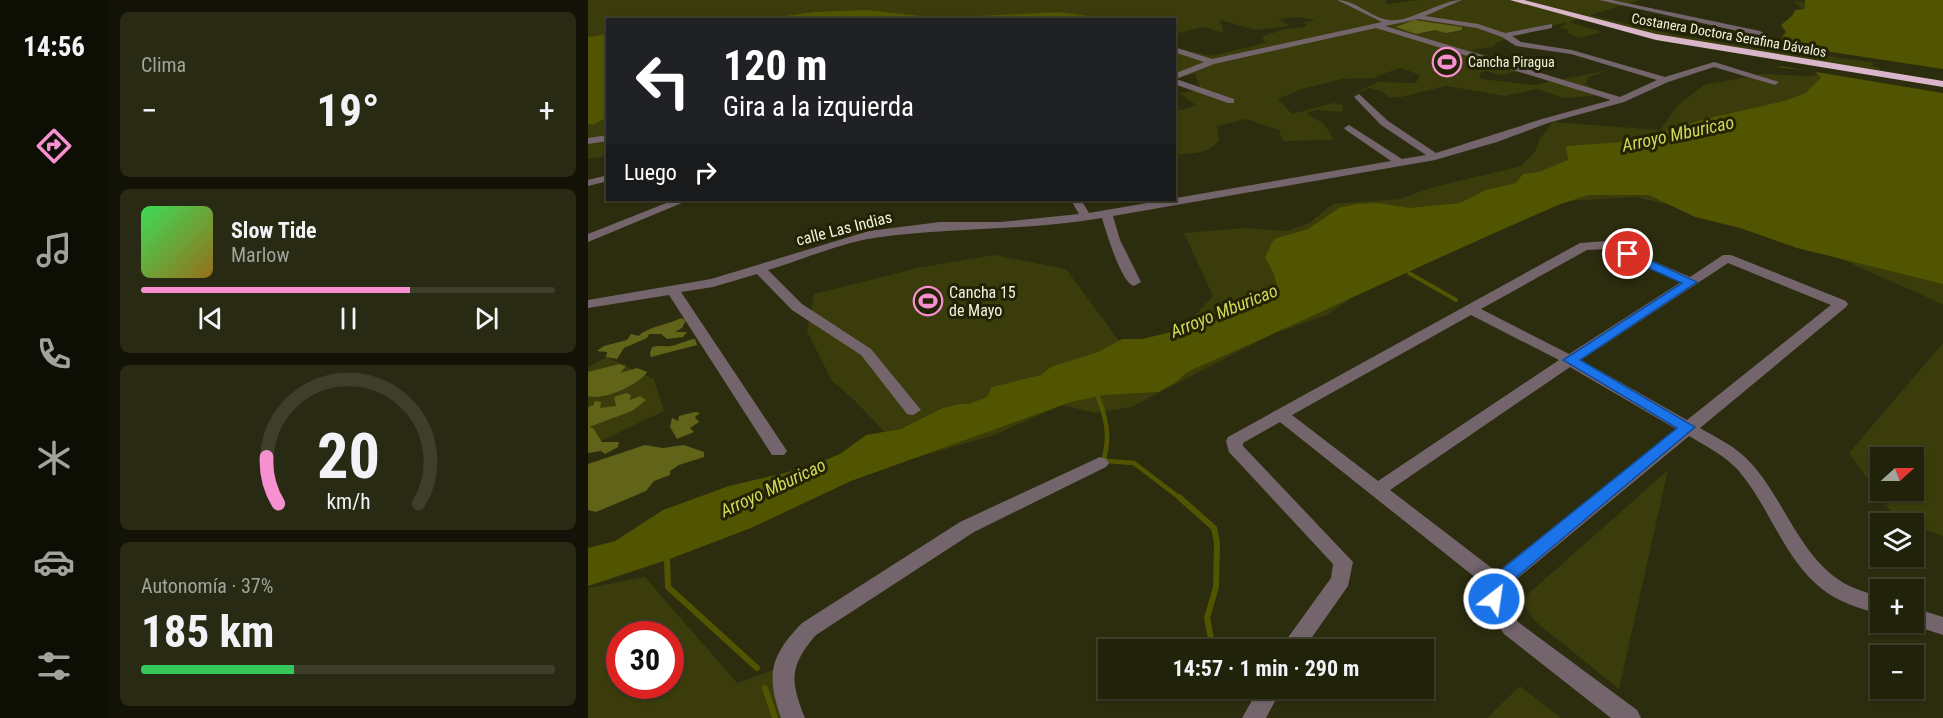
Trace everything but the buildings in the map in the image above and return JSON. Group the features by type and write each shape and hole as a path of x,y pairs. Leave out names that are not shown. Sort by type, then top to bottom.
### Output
{"highway":[{"name":"Costanera Doctora Serafina Dávalos","path":"1514,0 1656,37 1943,76"},
{"name":"Costanera Doctora Serafina Dávalos","path":"1540,0 1666,32 1943,84"}],"street":[{"path":"1340,0 1387,22"},
{"path":"1176,78 1212,63 1416,17 1459,0"},
{"path":"1602,0 1757,33 1780,44"},
{"path":"1416,17 1478,26 1505,35 1519,44 1572,52 1665,80"},
{"path":"1373,25 1621,100"},
{"path":"1505,35 1549,26"},
{"path":"1176,50 1212,63"},
{"name":"calle Las Indias","path":"588,304 713,283 869,235 940,226 1033,224 1086,218 1435,157 1493,140 1545,121 1621,100 1665,80 1714,64 1775,82"},
{"path":"1176,80 1231,101"},
{"path":"1359,97 1369,111 1384,124 1435,157"},
{"path":"1349,128 1402,164"},
{"path":"588,141 606,138"},
{"path":"588,183 606,178"},
{"path":"588,238 680,201"},
{"path":"1077,201 1086,218"},
{"path":"1107,214 1114,240 1134,282"},
{"path":"1298,639 1341,580 1343,562 1235,448 1234,441 1584,246 1607,245 1690,282"},
{"path":"1377,490 1727,258 1841,304 1497,583 1494,599 1500,615 1511,628 1629,718"},
{"path":"759,268 796,308 866,352 913,410"},
{"path":"673,291 778,451"},
{"path":"1471,309 1570,360 1729,452 1746,465 1809,565 1829,584 1870,601"},
{"path":"1280,414 1497,583"},
{"path":"793,718 783,693 782,667 790,648 809,629 966,527 1100,463"},
{"path":"1924,620 1943,626"},
{"path":"1254,718 1265,699"}],"shaded area":[{"path":"588,0 1386,0 1387,4 1419,0 1640,0 1590,15 1670,34 1815,58 1807,49 1796,21 1803,9 1794,2 1797,1 1854,10 1878,60 1871,66 1880,68 1822,242 1636,197 1567,201 1367,287 1327,315 1273,334 1131,407 1095,413 1062,405 994,435 911,459 853,399 832,381 807,331 814,294 917,268 994,255 1066,269 1123,346 1183,328 1213,296 1184,233 1245,228 1287,231 1309,223 1333,204 1400,199 1430,188 1521,166 1535,152 1539,140 1553,122 1660,130 1677,106 1704,85 1762,74 1810,76 1824,73 1816,65 1581,18 1569,22 1603,32 1578,38 1568,33 1569,30 1559,27 1566,25 1566,22 1497,42 1493,47 1471,50 1498,59 1489,62 1529,69 1501,75 1485,71 1479,73 1481,79 1533,85 1609,70 1589,77 1585,84 1593,88 1592,96 1564,98 1537,89 1505,96 1446,86 1401,97 1389,97 1381,91 1369,88 1344,100 1377,82 1416,83 1420,75 1401,68 1376,76 1378,78 1342,79 1299,90 1278,99 1292,114 1340,101 1334,104 1343,105 1342,112 1317,110 1306,113 1324,124 1334,140 1283,141 1279,130 1246,119 1217,126 1219,140 1205,151 1176,154 1176,110 1184,110 1196,105 1179,93 1201,90 1195,74 1176,77 1176,48 1211,56 1265,43 1262,36 1286,29 1305,27 1308,25 1303,23 1315,20 1298,17 1279,19 1289,26 1256,30 1220,20 1224,33 1203,27 1176,34 1176,18 606,18 606,156 588,159"},
{"path":"1414,20 1462,27 1462,30 1446,33 1435,30 1416,34 1396,27"},
{"path":"1825,252 1943,254 1943,305 1942,304"},
{"path":"681,318 686,320 682,328 675,332 687,332 683,337 667,339 661,334 649,334 647,338 624,348 617,359 606,357 607,352 597,351 604,346 627,340 631,334 639,336 646,331"},
{"path":"695,339 697,345 651,357 652,347 671,346"},
{"path":"1943,343 1943,536 1924,529 1924,513 1892,513 1884,501 1924,501 1924,447 1870,447 1870,482 1849,453"},
{"path":"606,357 654,379 664,411 588,447 588,368"},
{"path":"619,364 626,366 620,373 637,368 647,372 637,382 620,391 602,396 588,396 588,372"},
{"path":"626,393 631,395 630,400 640,396 646,400 632,411 589,427 593,428 602,442 619,442 618,447 605,454 601,451 588,453 588,407 594,405 594,401 601,402 600,408 616,406 614,397"},
{"path":"700,413 695,417 699,422 690,428 694,432 677,439 670,427 672,418 678,421 679,416"},
{"path":"645,445 663,448 684,445 704,452 704,457 679,465 670,471 670,475 654,481 646,491 596,512 588,510 588,464"},
{"path":"1668,470 1619,689 1535,621 1523,603 1527,595"},
{"path":"645,577 683,621 606,621 606,699 684,699 684,622 737,683 781,667 792,718 588,718 588,588"},
{"path":"1520,686 1561,718 1487,718"}],"water":[{"path":"1805,0 1943,0 1943,70 1802,49 1781,39 1786,32 1781,25 1792,16 1795,10 1805,9"},
{"path":"866,10 940,18 769,18 814,12"},
{"path":"1058,12 1105,18 940,18"},
{"path":"606,34 606,118 593,125 588,124 588,37"},
{"name":"Arroyo Mburicao","path":"1795,65 1943,88 1943,284 1797,248 1740,228 1695,217 1649,195 1588,195 1511,225 1187,372 1175,383 1158,392 1104,395 1071,402 851,481 751,528 667,560 588,586 588,548 615,541 663,510 729,486 806,468 840,454 866,435 901,429 943,408 969,404 987,397 992,387 1041,375 1051,367 1098,352 1122,339 1142,339 1180,330 1209,314 1256,301 1278,289 1274,274 1265,257 1274,239 1308,229 1339,208 1377,203 1410,208 1460,203 1486,190 1516,183 1523,174 1539,172 1568,160 1566,146 1635,141 1701,120 1784,101 1806,93 1821,77 1814,71 1776,67"}],"pier":[{"path":"1785,45 1943,69 1943,73 1801,52"},
{"path":"1795,62 1943,85 1943,93 1774,65"}],"waterway":[{"path":"1409,273 1456,300"},
{"path":"1096,392 1106,424 1107,441 1104,458 1107,461 1134,463 1181,499"},
{"path":"1179,497 1214,528 1217,543 1216,587 1207,618 1211,639"},
{"path":"667,560 668,587 757,668"},
{"path":"765,688 775,718"}],"place":[{"name":"Cancha Piragua","path":"1447,62"},
{"name":"Cancha 15 de Mayo","path":"928,301"}],"route":[{"path":"1494,599 1497,583 1687,427 1570,360 1690,282 1628,254"}]}
